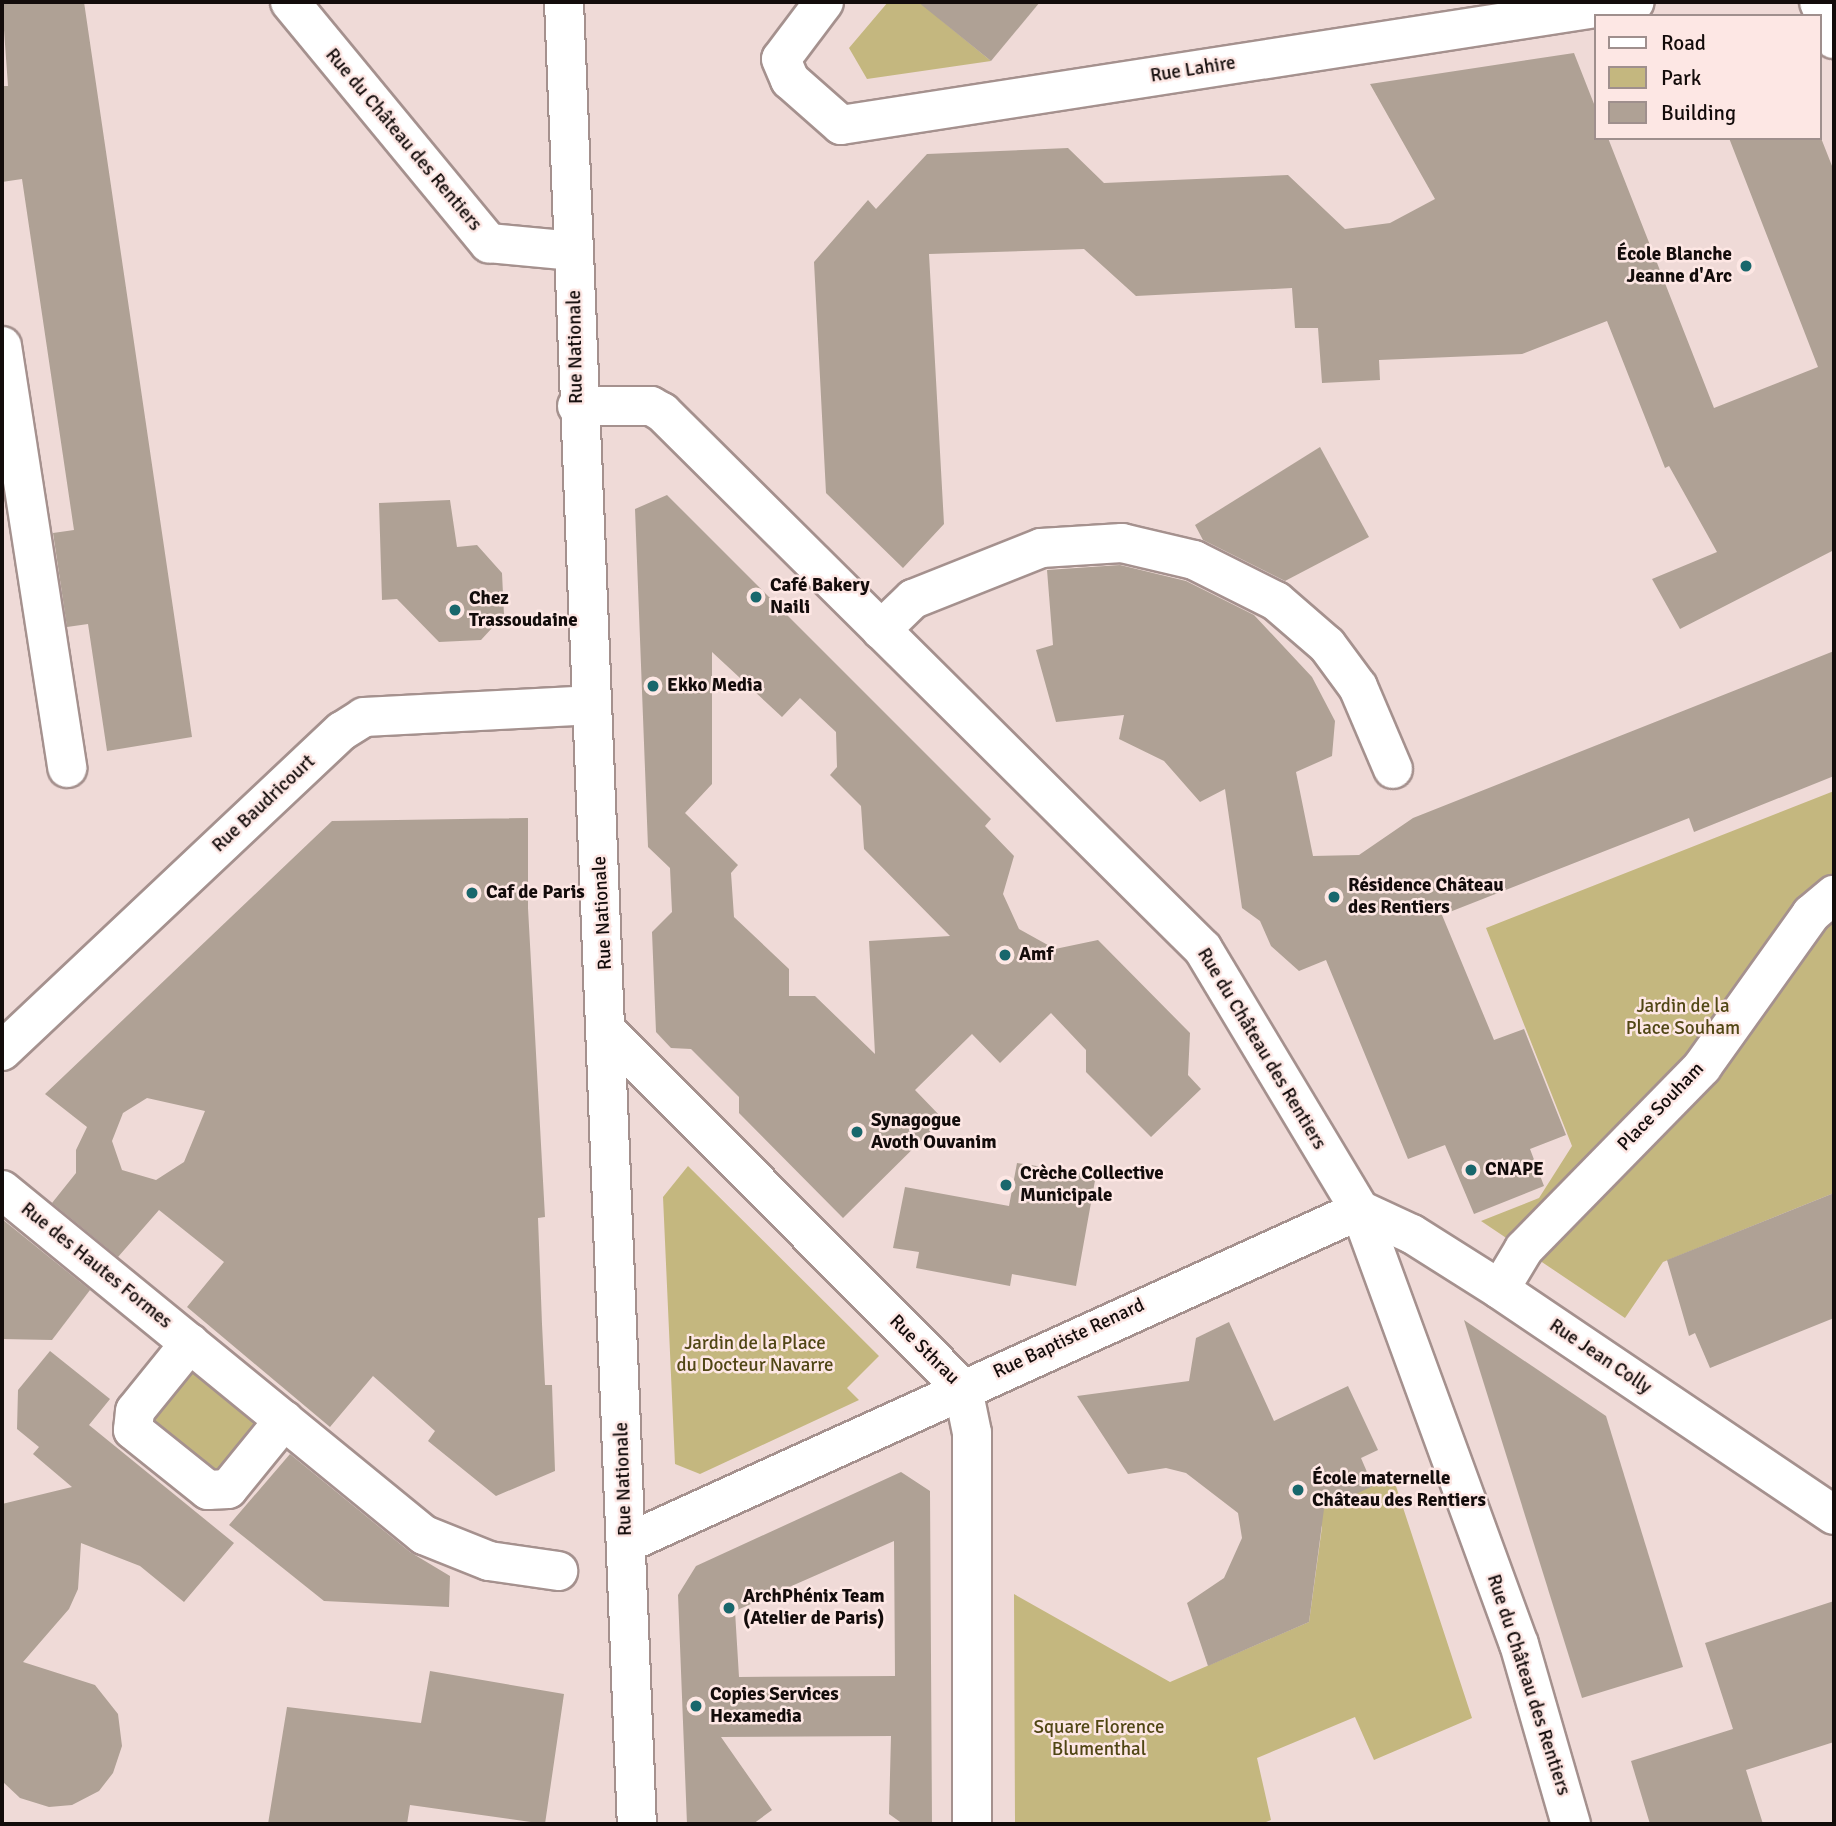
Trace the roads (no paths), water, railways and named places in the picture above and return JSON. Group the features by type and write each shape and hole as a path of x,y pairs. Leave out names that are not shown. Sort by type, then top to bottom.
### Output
{"street":[{"name":"Rue du Château des Rentiers","path":"290,2 489,243 574,250"},
{"name":"Rue Nationale","path":"564,2 577,406 608,1032 637,1824"},
{"name":"Rue Lahire","path":"824,2 781,59 790,80 841,125 1635,2"},
{"path":"1819,2 1834,39"},
{"path":"2,346 67,768"},
{"name":"Rue du Château des Rentiers","path":"577,406 650,406 662,412 1203,949 1360,1210 1519,1644 1571,1824"},
{"path":"881,631 913,599 1041,548 1122,542 1194,560 1276,601 1327,645 1358,687 1393,769"},
{"name":"Rue Baudricourt","path":"2,1051 342,731 364,716 590,705"},
{"name":"Place Souham","path":"1506,1279 1524,1249 1702,1067 1811,914 1834,895"},
{"name":"Rue Sthrau","path":"608,1032 963,1390 972,1433 972,1824"},
{"name":"Rue des Hautes Formes","path":"2,1190 424,1535 489,1561 558,1571"},
{"name":"Rue Baptiste Renard","path":"627,1543 1360,1210"},
{"name":"Rue Jean Colly","path":"1360,1210 1412,1234 1499,1289 1834,1515"},
{"name":"Rue des Hautes Formes","path":"190,1343 135,1411 133,1430 208,1490 228,1489 284,1420"}],"place":[{"name":"École Blanche Jeanne d'Arc","path":"1746,266"},
{"name":"Café Bakery Naili","path":"756,597"},
{"name":"Chez Trassoudaine","path":"455,610"},
{"name":"Ekko Media","path":"653,686"},
{"name":"Caf de Paris","path":"472,893"},
{"name":"Résidence Château des Rentiers","path":"1334,897"},
{"name":"Amf","path":"1005,955"},
{"name":"Synagogue Avoth Ouvanim","path":"857,1132"},
{"name":"CNAPE","path":"1471,1170"},
{"name":"Crèche Collective Municipale","path":"1006,1185"},
{"name":"École maternelle Château des Rentiers","path":"1298,1490"},
{"name":"ArchPhénix Team (Atelier de Paris)","path":"729,1608"},
{"name":"Copies Services Hexamedia","path":"696,1706"}],"park label":[{"name":"Jardin de la Place Souham","path":"1683,1018"},
{"name":"Jardin de la Place du Docteur Navarre","path":"755,1355"},
{"name":"Square Florence Blumenthal","path":"1099,1739"}]}
